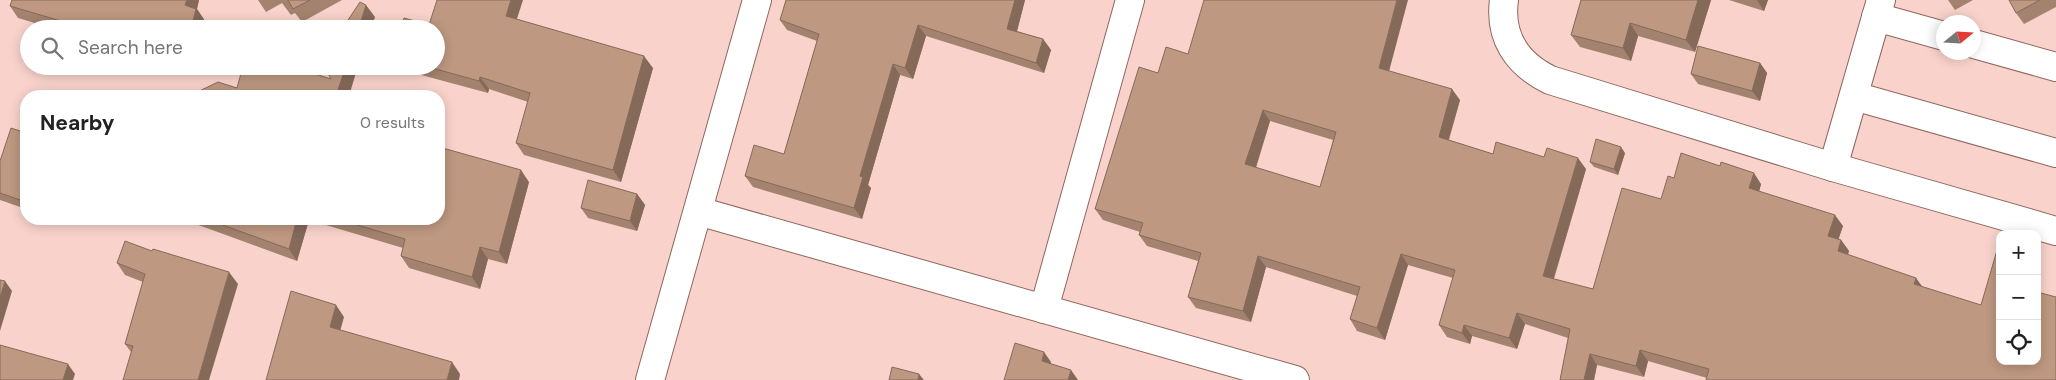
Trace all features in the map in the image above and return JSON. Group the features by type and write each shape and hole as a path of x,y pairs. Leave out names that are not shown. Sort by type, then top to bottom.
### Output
{"street":[{"path":"650,380 757,0"},
{"path":"1044,309 1130,0"},
{"path":"1504,0 1502,13 1504,31 1511,47 1521,61 1534,72 1550,80 2056,231"},
{"path":"1833,166 1879,8 1936,33"},
{"path":"1981,46 2056,68"},
{"path":"1854,96 2056,153"},
{"path":"698,210 1295,380"}],"building":[{"path":"12,0 187,0 185,5 196,9 193,20 57,20 10,6"},
{"path":"288,0 310,0 293,9"},
{"path":"437,0 511,0 506,16 644,56 613,170 516,143 530,93 480,77 479,81 445,72 445,20 431,20"},
{"path":"786,0 1015,0 1007,29 1043,39 1036,63 918,25 905,68 893,64 860,176 863,177 854,208 745,176 754,145 784,154 819,34 780,20"},
{"path":"1204,0 1397,0 1379,68 1452,89 1439,137 1493,154 1496,142 1544,157 1547,148 1578,158 1543,276 1593,289 1622,188 1661,199 1668,176 1674,178 1681,153 1720,166 1721,162 1754,173 1749,188 1835,215 1828,236 1841,240 1838,251 1916,278 1914,284 1981,305 1996,254 1996,365 2041,365 2041,293 2056,297 2056,380 1706,380 1709,369 1640,350 1636,366 1590,354 1584,380 1560,380 1570,329 1517,313 1509,338 1464,325 1462,333 1439,325 1455,270 1401,254 1377,328 1350,319 1360,287 1258,256 1243,311 1188,297 1201,253 1139,235 1143,223 1095,209 1139,67 1158,73 1166,47 1188,54","holes":["1263,110 1336,132 1320,187 1245,164"]},
{"path":"1581,0 1698,0 1686,40 1630,23 1623,48 1571,35"},
{"path":"2009,0 2040,0 2016,13"},
{"path":"360,2 366,5 361,20 348,20"},
{"path":"1698,46 1760,63 1752,91 1691,74"},
{"path":"241,75 318,75 331,79 329,75 343,75 338,90 201,90 218,82 237,88"},
{"path":"11,128 20,131 20,200 0,193 0,161"},
{"path":"1596,139 1621,147 1614,169 1590,162"},
{"path":"445,149 521,170 499,252 480,247 472,277 401,256 405,239 357,225 445,225"},
{"path":"588,180 637,194 630,221 581,208"},
{"path":"223,225 295,225 289,249"},
{"path":"125,241 152,251 153,249 229,272 198,380 123,380 133,346 125,344 145,274 117,263"},
{"path":"0,280 5,281 0,298"},
{"path":"291,291 336,305 330,327 452,362 447,380 266,380"},
{"path":"1015,343 1044,352 1042,361 1071,370 1068,380 1004,380"},
{"path":"0,345 68,364 63,380 0,380"},
{"path":"892,367 919,374 918,380 889,380"}]}
